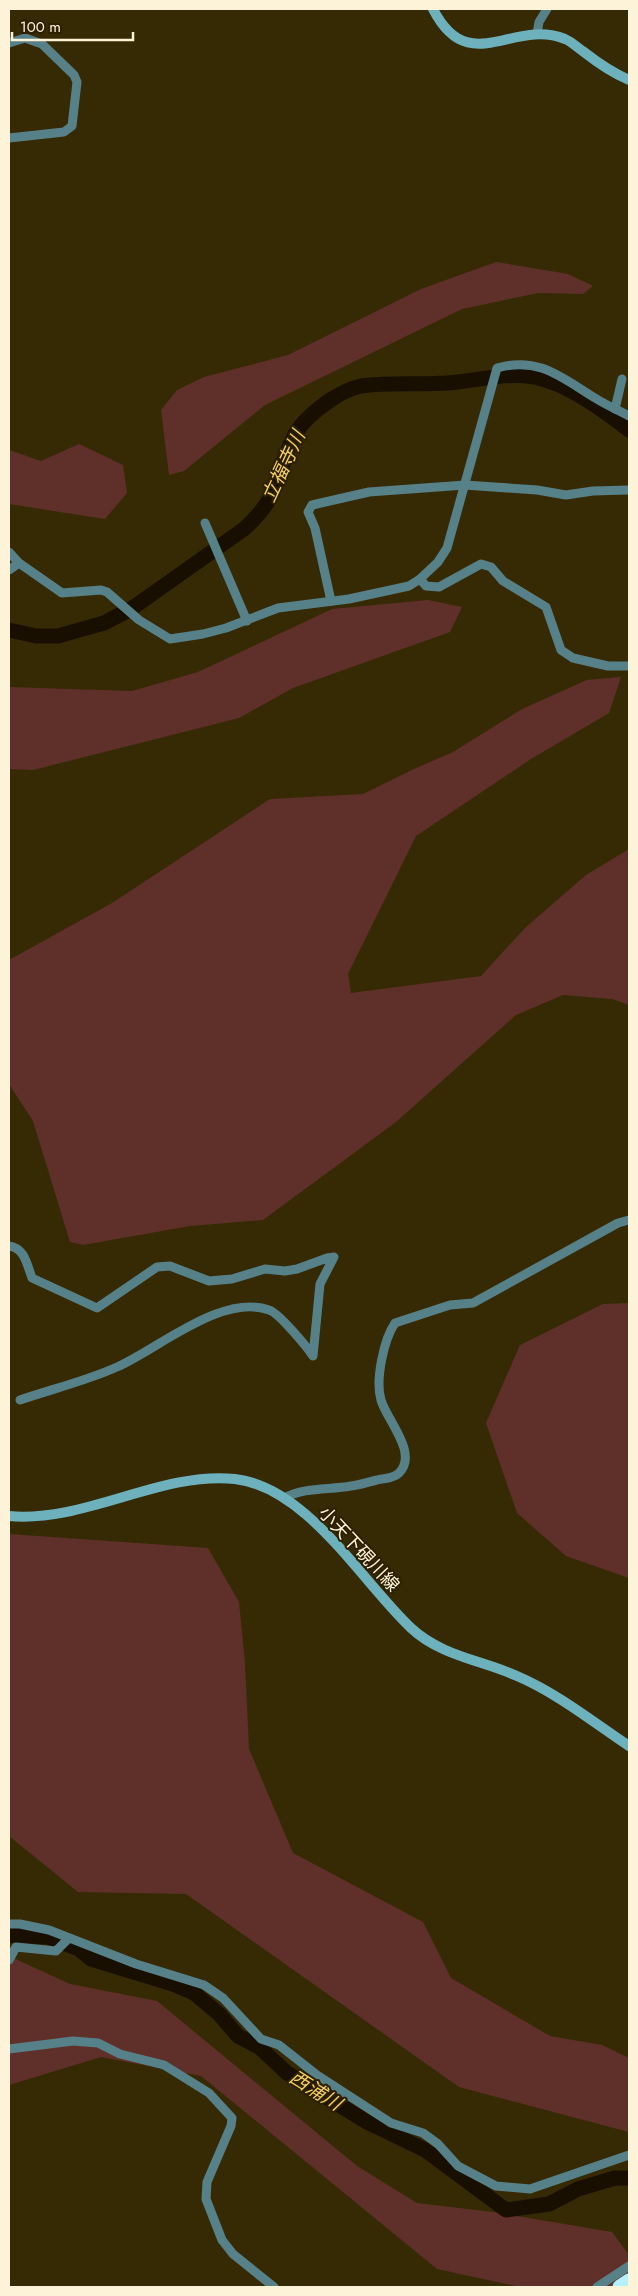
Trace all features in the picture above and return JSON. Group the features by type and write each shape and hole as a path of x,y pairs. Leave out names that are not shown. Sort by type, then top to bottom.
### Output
{"main road":[{"path":"433,9 440,23 451,35 468,44 484,44 536,34 547,34 566,39 619,76 629,80"},
{"name":"小天下硯川線","path":"9,1516 29,1518 62,1513 182,1483 212,1478 237,1479 263,1487 284,1498 326,1533 412,1629 435,1645 455,1655 516,1675 542,1688 629,1746"}],"street":[{"path":"536,34 539,22 547,9"},
{"path":"9,43 25,38 42,44 74,75 77,82 72,126 64,132 9,138"},
{"path":"9,552 19,563 62,593 101,590 107,592 139,620 170,639 203,634 247,621 278,608 331,601 409,586 420,579 438,562 447,548 497,368 514,363 557,373 629,416"},
{"path":"615,409 622,379"},
{"path":"331,601 315,528 308,512 309,506 369,492 465,485 537,490 566,495 593,491 629,490"},
{"path":"205,523 247,621"},
{"path":"9,570 19,563"},
{"path":"420,579 426,586 439,586 481,564 491,567 503,581 546,607 561,650 573,658 600,664 629,666"},
{"path":"284,1498 297,1491 352,1486 390,1478 399,1473 404,1462 403,1448 399,1434 380,1399 380,1383 387,1338 395,1323 450,1305 473,1302 618,1223 629,1220"},
{"path":"9,1246 23,1252 32,1278 97,1308 157,1267 170,1266 208,1282 232,1279 257,1271 297,1269 326,1258 334,1257 320,1284 313,1356 282,1318 271,1310 258,1307 234,1310 221,1312 172,1335 154,1348 118,1367 20,1400"},
{"path":"9,1924 20,1924 49,1930 136,1964 204,1985 223,1998 261,2039 279,2045 317,2075 391,2123 423,2134 438,2144 458,2166 490,2184 512,2189 530,2189 629,2155"},
{"path":"9,1960 13,1947 56,1951 69,1938"},
{"path":"9,2049 73,2041 98,2043 120,2054 164,2065 209,2093 232,2118 231,2126 207,2182 206,2199 222,2240 233,2254 274,2287"},
{"path":"597,2287 622,2283 629,2266"}],"shaded area":[{"path":"496,262 568,274 593,286 583,294 538,293 462,309 265,405 184,471 169,475 161,410 177,390 204,377 288,355 421,289"},
{"path":"79,444 123,465 127,493 105,519 9,504 9,450 41,461"},
{"path":"428,600 462,607 450,632 293,688 239,718 33,770 9,769 9,687 132,691 198,672 332,609"},
{"path":"621,677 609,713 531,759 416,836 348,974 351,993 481,976 525,928 586,875 629,849 629,1005 612,999 563,995 516,1015 396,1122 263,1220 190,1226 83,1245 70,1242 33,1121 9,1084 9,960 112,903 270,799 363,794 453,752 522,709 587,680"},
{"path":"629,1303 629,1578 566,1556 517,1513 486,1423 520,1345 603,1304"},
{"path":"9,1534 208,1548 239,1602 245,1663 249,1749 293,1853 423,1922 451,1978 550,2036 602,2045 629,2058 629,2132 459,2087 186,1894 78,1892 9,1836"},
{"path":"9,1956 70,1984 157,2001 357,2166 417,2203 493,2212 612,2232 629,2255 629,2287 520,2287 437,2269 201,2076 101,2057 9,2085"}],"waterway":[{"name":"立福寺川","path":"9,630 36,636 58,636 104,623 131,609 244,529 270,499 290,445 300,427 325,404 354,388 382,384 448,383 501,376 534,377 547,380 572,391 629,430"},
{"name":"西浦川","path":"9,1935 48,1937 79,1949 91,1959 173,1984 194,1993 219,2014 238,2036 259,2047 287,2073 367,2122 425,2150 506,2210 549,2204 578,2189 615,2178 629,2178"}]}
